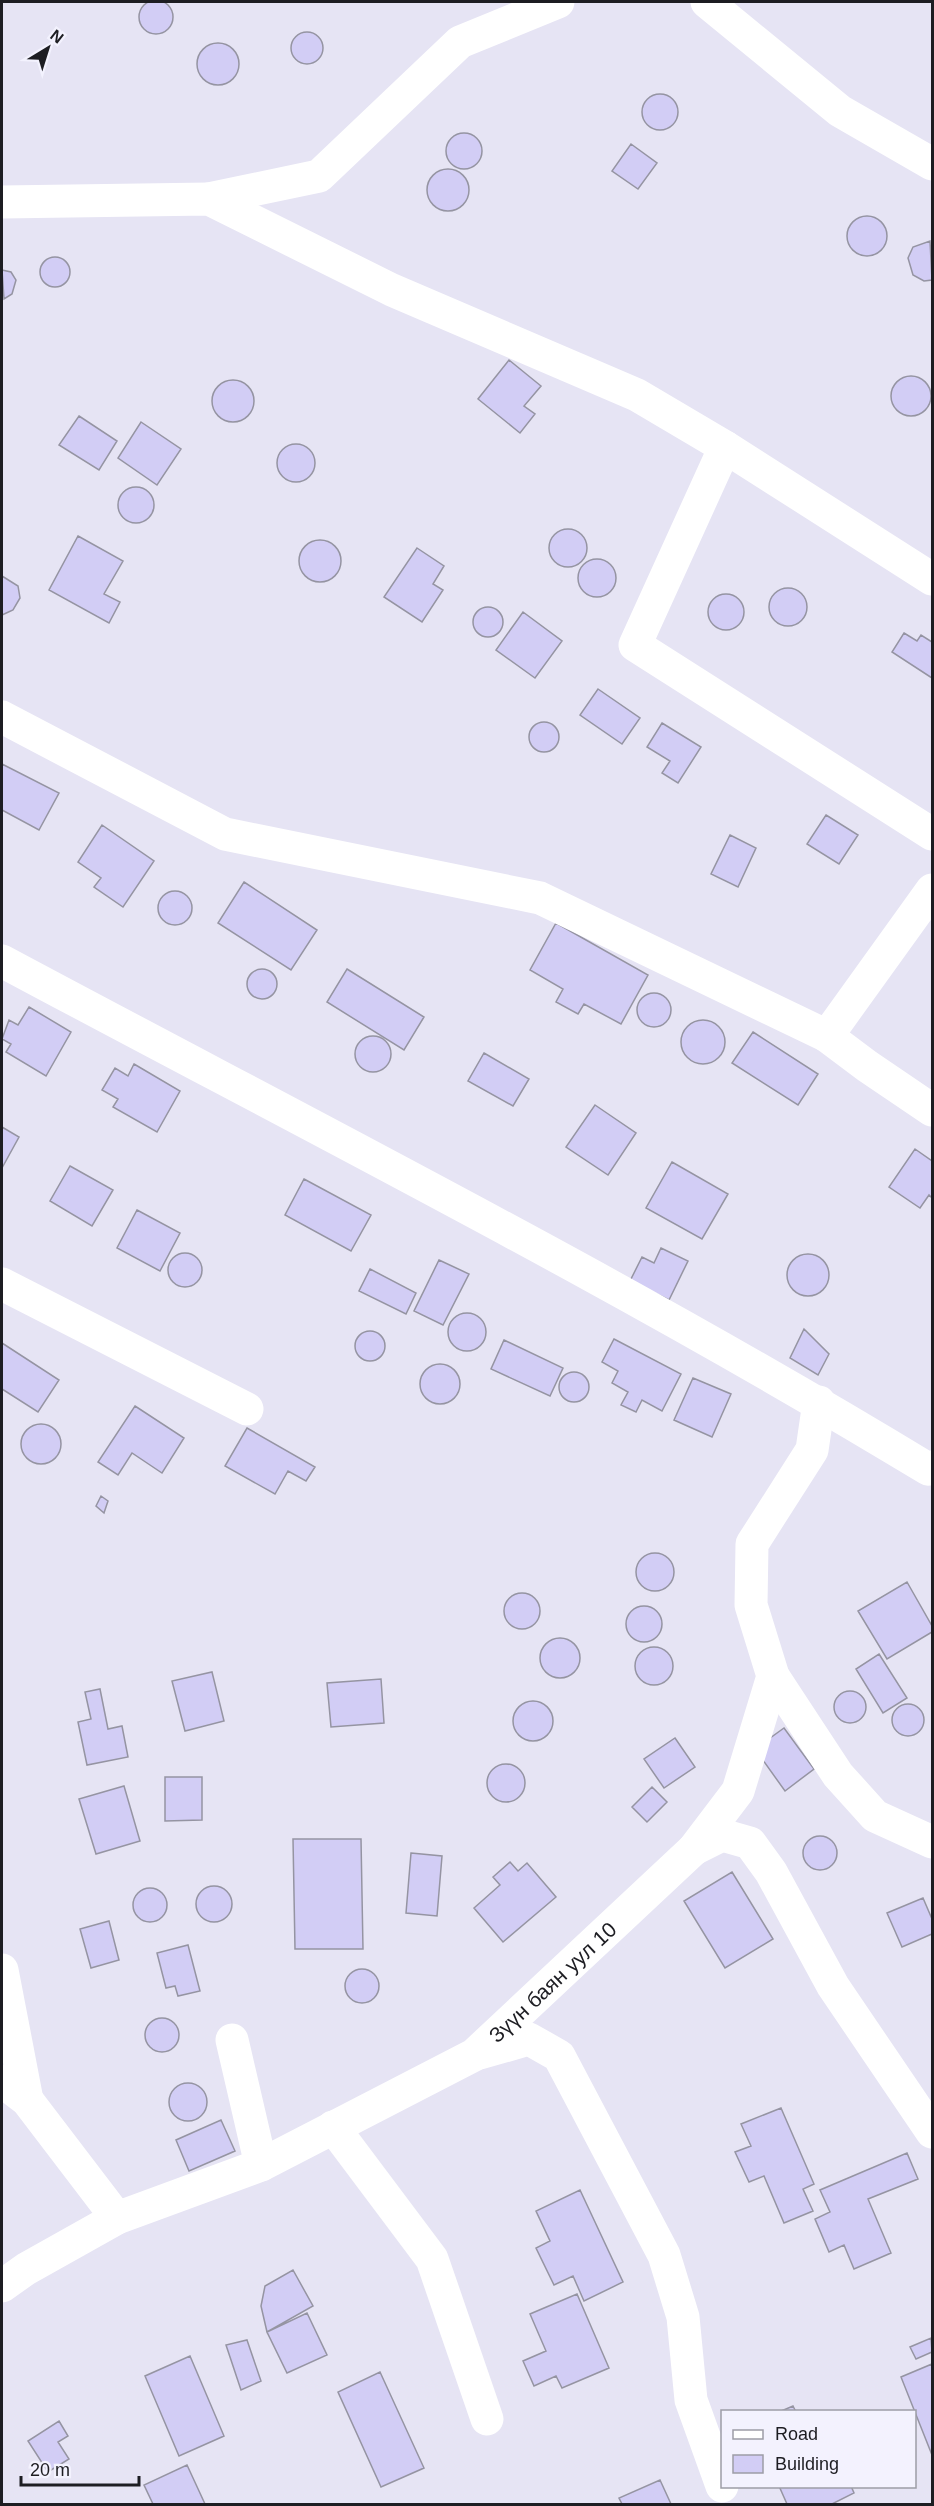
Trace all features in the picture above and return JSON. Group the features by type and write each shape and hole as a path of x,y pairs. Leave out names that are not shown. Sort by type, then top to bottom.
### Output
{"street":[{"path":"2,202 209,200 319,176 460,42 558,2"},
{"path":"707,2 840,111 933,164"},
{"path":"209,200 392,290 638,395 725,447 933,579"},
{"path":"725,447 635,645 933,834"},
{"path":"2,717 225,834 540,898 827,1035 867,1066 933,1110"},
{"path":"827,1035 933,890"},
{"path":"2,961 682,1326 819,1402 928,1469 933,1467"},
{"path":"2,1284 247,1409"},
{"path":"819,1402 812,1450 752,1544 751,1605 773,1676 838,1774 875,1816 933,1842"},
{"name":"Зүүн баян уул 10","path":"2,2286 26,2269 117,2218 261,2165 474,2055 694,1848 738,1791 773,1676"},
{"path":"694,1848 722,1836 750,1843 771,1872 834,1986 933,2132"},
{"path":"2,1970 14,2091 117,2218"},
{"path":"474,2055 530,2039 559,2056 663,2255 683,2317 691,2400 721,2481"},
{"path":"232,2040 261,2165"},
{"path":"333,2127 432,2259 487,2419"},
{"path":"724,2488 731,2505"}],"building":[{"path":"156,0 168,5 173,17 168,29 156,34 144,29 139,17 144,5"},
{"path":"307,32 319,36 323,48 319,60 307,64 295,60 291,48 295,36"},
{"path":"218,43 233,49 239,64 233,79 218,85 203,79 197,64 203,49"},
{"path":"660,94 673,99 678,112 673,125 660,130 647,125 642,112 647,99"},
{"path":"464,133 476,139 482,151 476,163 464,169 452,163 446,151 452,139"},
{"path":"631,144 657,163 638,189 612,171"},
{"path":"448,169 463,175 469,190 463,205 448,211 433,205 427,190 433,175"},
{"path":"867,216 881,222 887,236 881,250 867,256 853,250 847,236 853,222"},
{"path":"930,241 932,280 924,281 913,275 908,258 913,247"},
{"path":"55,257 61,258 69,266 69,278 61,286 55,287 49,286 41,278 40,272 41,266 49,258"},
{"path":"2,270 11,272 16,280 12,294 4,299"},
{"path":"509,360 541,386 524,406 535,414 520,433 478,399"},
{"path":"911,376 925,382 931,396 925,410 911,416 897,410 891,396 897,382"},
{"path":"233,380 248,386 254,401 248,416 233,422 218,416 212,401 218,386"},
{"path":"79,416 117,441 99,470 59,445"},
{"path":"141,422 181,449 157,485 118,458"},
{"path":"296,444 310,449 315,463 310,477 296,482 282,477 277,463 282,449"},
{"path":"136,487 149,492 154,505 149,518 136,523 123,518 118,505 123,492"},
{"path":"568,529 582,534 587,548 582,562 568,567 554,562 549,548 554,534"},
{"path":"78,536 123,561 104,594 120,602 109,623 49,590"},
{"path":"320,540 328,541 335,546 340,553 340,569 335,576 328,581 320,582 312,581 305,576 300,569 299,561 300,553 305,546 312,541"},
{"path":"417,548 444,566 433,584 443,590 422,622 384,597"},
{"path":"597,559 611,564 616,578 611,592 597,597 583,592 578,578 583,564"},
{"path":"2,576 18,586 20,598 13,610 2,615"},
{"path":"788,588 801,594 807,607 801,620 788,626 775,620 769,607 775,594"},
{"path":"726,594 739,599 744,612 739,625 726,630 713,625 708,612 713,599"},
{"path":"488,607 499,611 503,622 499,633 488,637 477,633 473,622 477,611"},
{"path":"523,612 562,641 535,678 496,650"},
{"path":"904,633 917,641 921,635 932,642 932,678 892,652"},
{"path":"598,689 640,718 622,744 580,715"},
{"path":"544,722 555,726 559,737 555,748 544,752 533,748 529,737 533,726"},
{"path":"662,723 701,747 678,783 662,773 670,761 647,747"},
{"path":"2,764 59,793 39,830 2,810"},
{"path":"826,815 858,835 839,864 807,844"},
{"path":"102,825 154,861 123,907 94,887 101,878 78,862"},
{"path":"730,835 756,848 738,887 711,874"},
{"path":"244,882 317,930 291,970 218,923"},
{"path":"175,891 187,896 192,908 187,920 175,925 163,920 158,908 163,896"},
{"path":"556,923 648,975 621,1024 584,1004 578,1014 556,1002 563,989 530,970"},
{"path":"262,969 268,970 276,978 276,990 268,998 262,999 256,998 248,990 247,984 248,978 256,970"},
{"path":"347,969 424,1017 404,1050 327,1002"},
{"path":"654,993 666,998 671,1010 666,1022 654,1027 642,1022 637,1010 642,998"},
{"path":"29,1007 71,1032 46,1076 6,1052 11,1044 2,1039 9,1020 18,1025"},
{"path":"703,1020 718,1027 725,1042 718,1057 703,1064 688,1057 681,1042 688,1027"},
{"path":"753,1032 818,1074 798,1105 732,1063"},
{"path":"373,1036 386,1041 391,1054 386,1067 373,1072 360,1067 355,1054 360,1041"},
{"path":"484,1053 529,1079 513,1106 468,1081"},
{"path":"134,1064 180,1091 157,1132 113,1107 118,1099 102,1090 115,1068 128,1076"},
{"path":"595,1105 636,1133 608,1175 566,1147"},
{"path":"2,1127 19,1137 2,1168"},
{"path":"915,1149 932,1161 932,1198 929,1195 920,1208 889,1187"},
{"path":"672,1162 728,1194 702,1239 646,1208"},
{"path":"70,1166 113,1190 92,1226 50,1201"},
{"path":"304,1179 371,1215 351,1251 285,1215"},
{"path":"137,1210 180,1233 160,1271 117,1248"},
{"path":"661,1248 688,1261 669,1300 630,1281 642,1257 654,1263"},
{"path":"185,1253 197,1258 202,1270 197,1282 185,1287 173,1282 168,1270 173,1258"},
{"path":"808,1254 823,1260 829,1275 823,1290 808,1296 793,1290 787,1275 793,1260"},
{"path":"439,1260 469,1274 443,1325 414,1311"},
{"path":"370,1269 416,1293 406,1314 359,1291"},
{"path":"467,1313 481,1318 486,1332 481,1346 467,1351 453,1346 448,1332 453,1318"},
{"path":"804,1329 829,1354 818,1375 790,1358"},
{"path":"370,1331 381,1335 385,1346 381,1357 370,1361 359,1357 355,1346 359,1335"},
{"path":"614,1339 681,1374 662,1411 642,1400 636,1412 621,1405 628,1392 612,1383 618,1371 602,1362"},
{"path":"504,1340 563,1368 550,1396 491,1369"},
{"path":"2,1343 59,1380 38,1412 2,1389"},
{"path":"440,1364 454,1370 460,1384 454,1398 440,1404 426,1398 420,1384 426,1370"},
{"path":"574,1372 585,1376 589,1387 585,1398 574,1402 563,1398 559,1387 563,1376"},
{"path":"693,1378 731,1394 712,1437 674,1420"},
{"path":"135,1406 184,1438 162,1473 132,1453 118,1475 98,1462"},
{"path":"41,1424 55,1430 61,1444 55,1458 41,1464 27,1458 21,1444 27,1430"},
{"path":"247,1428 315,1467 306,1481 288,1471 275,1494 225,1466"},
{"path":"101,1496 108,1501 104,1513 96,1506"},
{"path":"655,1553 669,1558 674,1572 669,1586 655,1591 641,1586 636,1572 641,1558"},
{"path":"907,1582 932,1626 932,1632 887,1659 858,1611"},
{"path":"522,1593 534,1599 540,1611 534,1623 522,1629 510,1623 504,1611 510,1599"},
{"path":"644,1606 656,1612 662,1624 656,1636 644,1642 632,1636 626,1624 632,1612"},
{"path":"560,1638 574,1644 580,1658 574,1672 560,1678 546,1672 540,1658 546,1644"},
{"path":"654,1647 668,1652 673,1666 668,1680 654,1685 640,1680 635,1666 640,1652"},
{"path":"879,1654 907,1698 883,1713 856,1669"},
{"path":"212,1672 224,1721 185,1731 172,1681"},
{"path":"381,1679 384,1723 331,1727 327,1683"},
{"path":"100,1689 108,1729 122,1726 128,1757 87,1765 78,1722 91,1719 85,1692"},
{"path":"850,1691 861,1696 866,1707 861,1718 850,1723 839,1718 834,1707 839,1696"},
{"path":"533,1701 547,1707 553,1721 547,1735 533,1741 519,1735 513,1721 519,1707"},
{"path":"908,1704 919,1709 924,1720 919,1731 908,1736 897,1731 892,1720 897,1709"},
{"path":"784,1728 814,1769 785,1791 755,1749"},
{"path":"675,1738 695,1767 664,1788 644,1759"},
{"path":"506,1764 520,1769 525,1783 520,1797 506,1802 492,1797 487,1783 492,1769"},
{"path":"165,1777 202,1777 202,1820 165,1821"},
{"path":"124,1786 140,1841 96,1854 79,1799"},
{"path":"652,1787 667,1802 647,1822 632,1807"},
{"path":"820,1836 832,1841 837,1853 832,1865 820,1870 808,1865 803,1853 808,1841"},
{"path":"293,1839 361,1839 363,1949 295,1949"},
{"path":"411,1853 442,1856 437,1916 406,1913"},
{"path":"510,1862 518,1871 527,1863 556,1897 503,1942 474,1908 500,1885 493,1877"},
{"path":"732,1872 773,1939 725,1968 684,1901"},
{"path":"214,1886 227,1891 232,1904 227,1917 214,1922 201,1917 196,1904 201,1891"},
{"path":"150,1888 162,1893 167,1905 162,1917 150,1922 138,1917 133,1905 138,1893"},
{"path":"923,1898 932,1919 932,1934 902,1947 887,1913"},
{"path":"109,1921 119,1960 91,1968 80,1929"},
{"path":"188,1945 200,1991 178,1996 175,1986 166,1988 157,1953"},
{"path":"362,1969 374,1974 379,1986 374,1998 362,2003 350,1998 345,1986 350,1974"},
{"path":"162,2018 174,2023 179,2035 174,2047 162,2052 150,2047 145,2035 150,2023"},
{"path":"188,2083 201,2089 207,2102 201,2115 188,2121 175,2115 169,2102 175,2089"},
{"path":"781,2108 814,2184 803,2189 813,2211 784,2223 764,2176 749,2182 735,2152 751,2146 741,2124"},
{"path":"221,2120 235,2151 189,2171 176,2140"},
{"path":"907,2153 918,2179 868,2199 891,2253 854,2269 844,2245 829,2252 815,2219 830,2212 820,2190"},
{"path":"580,2190 623,2282 584,2301 573,2276 554,2285 536,2248 550,2241 536,2211"},
{"path":"293,2270 313,2306 267,2332 261,2306 265,2286"},
{"path":"577,2294 609,2368 562,2388 556,2376 534,2386 523,2361 546,2351 530,2314"},
{"path":"307,2313 327,2355 287,2373 267,2332"},
{"path":"931,2338 932,2352 916,2359 910,2347"},
{"path":"247,2340 261,2381 241,2390 226,2345"},
{"path":"190,2356 224,2436 179,2456 145,2376"},
{"path":"932,2364 932,2455 916,2410 901,2377"},
{"path":"380,2372 424,2468 381,2487 338,2392"},
{"path":"793,2406 795,2410 784,2410"},
{"path":"59,2421 68,2436 58,2442 69,2459 48,2472 28,2441"},
{"path":"187,2465 205,2504 153,2504 144,2485"},
{"path":"660,2480 671,2504 622,2504 619,2498"},
{"path":"780,2488 852,2488 854,2493 832,2504 787,2504"}]}
